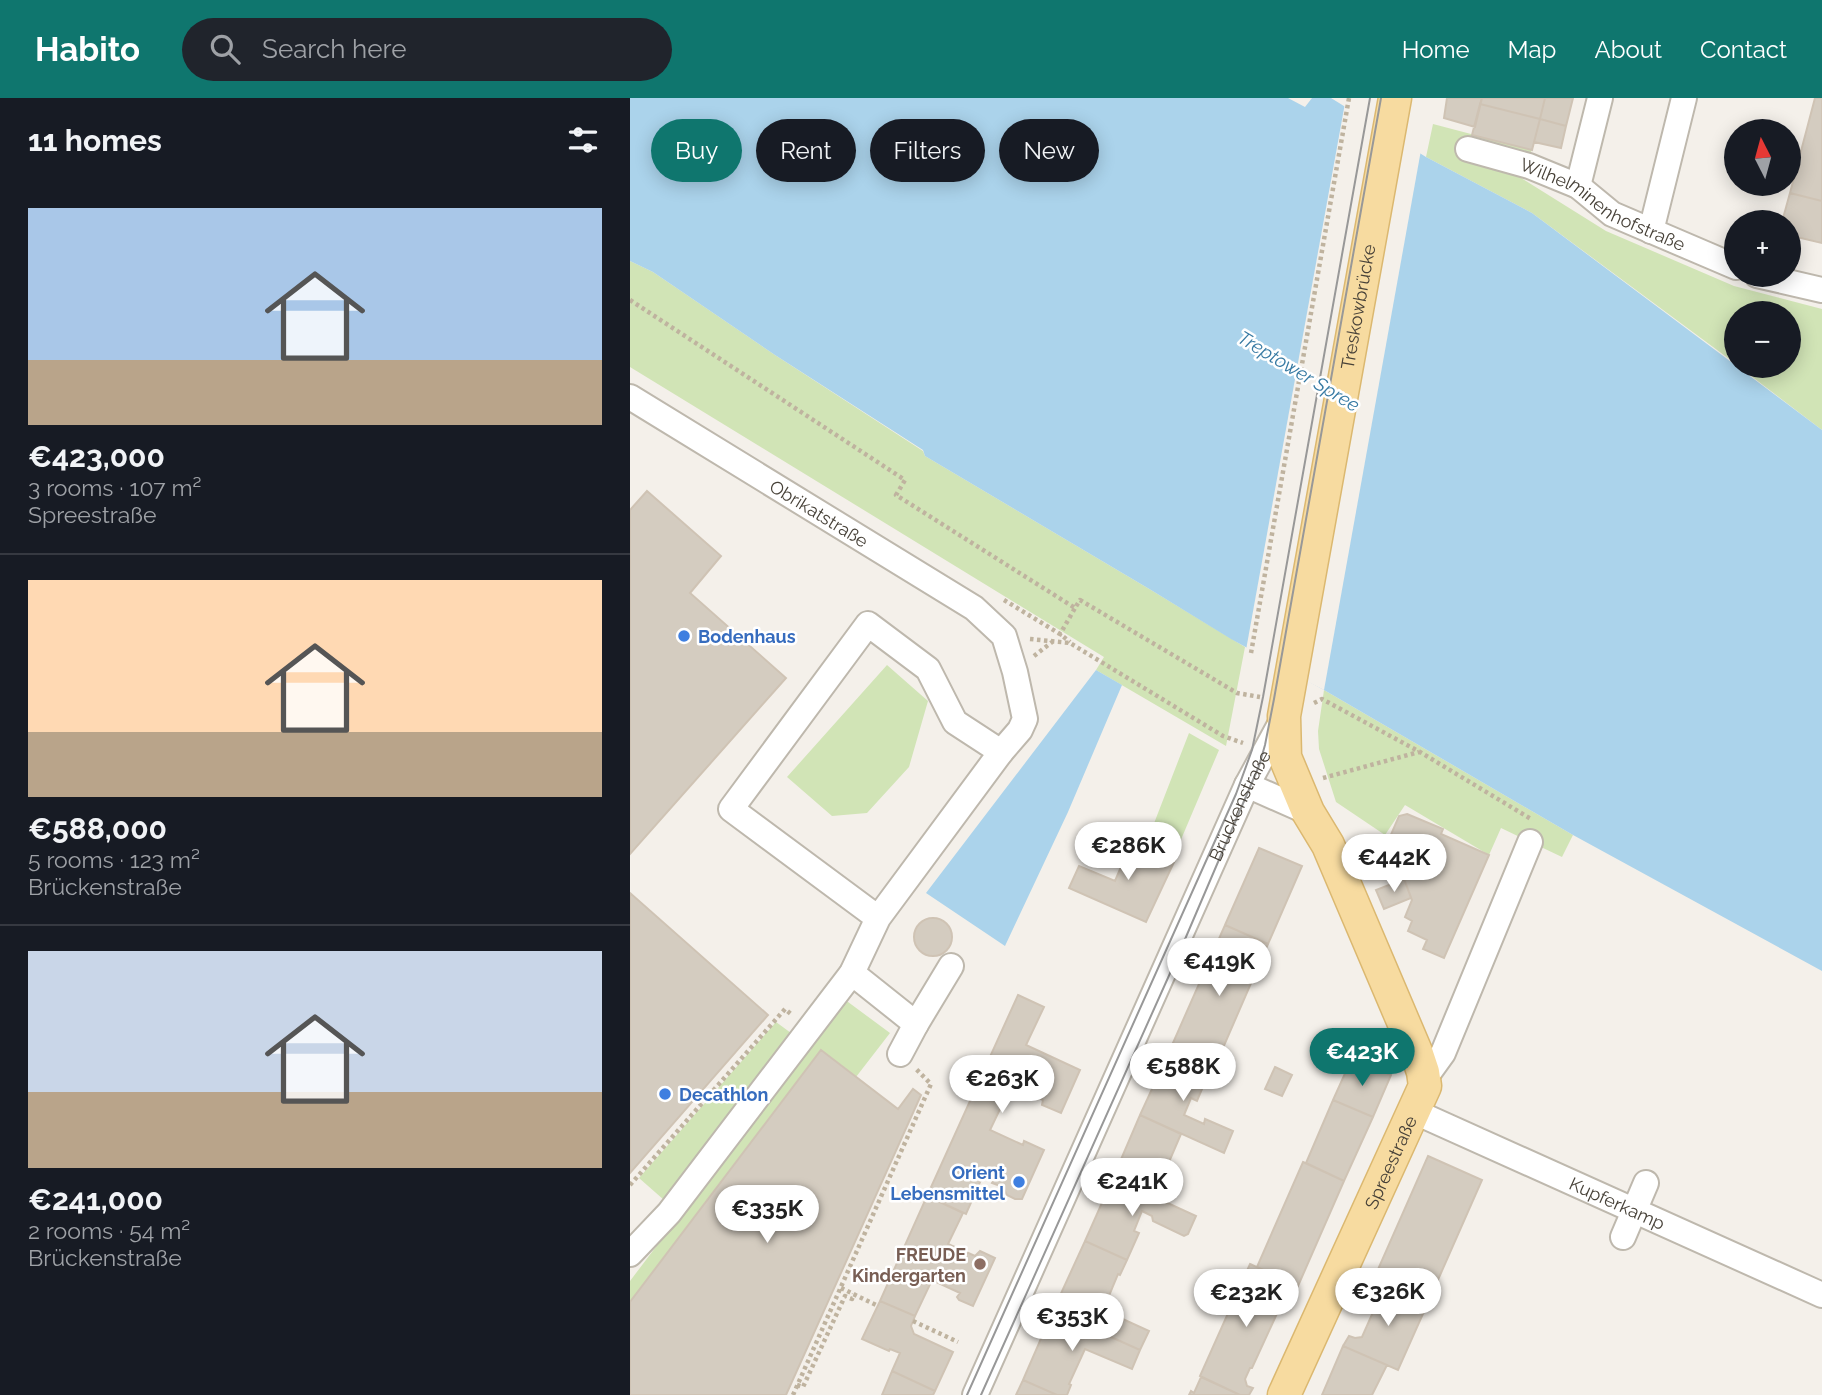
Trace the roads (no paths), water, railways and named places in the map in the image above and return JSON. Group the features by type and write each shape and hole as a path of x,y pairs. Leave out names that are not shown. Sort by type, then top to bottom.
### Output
{"main road":[{"name":"Treskowbrücke","path":"1284,716 1394,102"},
{"path":"1284,716 1285,757 1308,812 1328,845 1423,1072"},
{"name":"Spreestraße","path":"1284,1395 1425,1086 1423,1072"}],"street":[{"path":"1578,186 1600,98"},
{"path":"1651,231 1684,98"},
{"name":"Wilhelminenhofstraße","path":"1468,149 1529,166 1578,186 1612,214 1724,262"},
{"path":"1801,285 1822,290"},
{"name":"Obrikatstraße","path":"630,397 974,608 1003,636 1025,719 1020,730 878,918 852,973 669,1213 630,1254"},
{"path":"878,918 731,809 868,624 928,668 955,722 1001,752"},
{"name":"Brückenstraße","path":"975,1395 1247,785 1284,716"},
{"path":"1247,785 1308,812"},
{"path":"1423,1072 1430,1071 1443,1053 1530,842"},
{"path":"900,1054 951,966"},
{"path":"852,973 916,1024"},
{"name":"Kupferkamp","path":"1413,1111 1822,1295"},
{"path":"1623,1237 1646,1183"}],"water":[{"name":"Treptower Spree","path":"630,98 1288,98 1305,107 1312,98 1331,98 1426,157 1532,213 1724,357 1724,378 1753,378 1822,430 1822,971 1573,835 1231,639 925,456 923,450 775,355 653,272 630,261"},
{"path":"1096,670 1122,685 1068,812 1005,946 926,893"}],"tram line":[{"path":"967,1395 1236,794 1252,750 1370,98"},
{"path":"981,1395 1180,951 1259,766 1274,699 1381,98"}],"place":[{"name":"Bodenhaus","path":"684,636"},
{"name":"Decathlon","path":"665,1094"},
{"name":"Orient Lebensmittel","path":"1019,1182"},
{"name":"FREUDE Kindergarten","path":"980,1264"}]}
